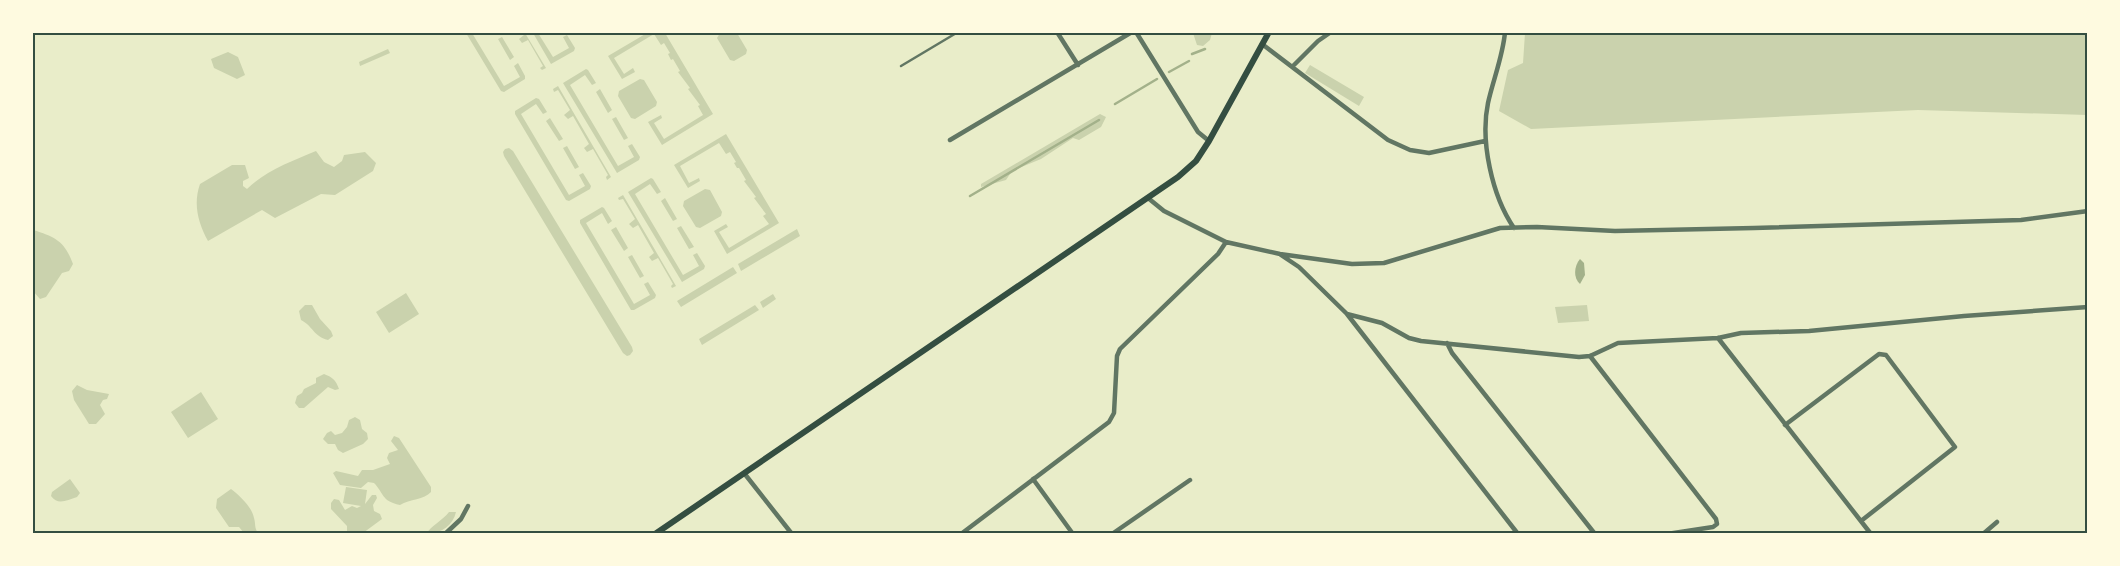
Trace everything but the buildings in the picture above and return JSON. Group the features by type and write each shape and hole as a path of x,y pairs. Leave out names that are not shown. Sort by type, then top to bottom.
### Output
{"main road":[{"path":"655,534 1178,177 1196,160 1209,141 1269,32"}],"street":[{"path":"1057,32 1078,65"},
{"path":"950,140 1132,32"},
{"path":"1136,32 1198,132 1209,141"},
{"path":"1292,67 1318,41 1331,32"},
{"path":"1505,32 1488,106 1485,141 1495,183 1506,216 1514,228"},
{"path":"1262,44 1388,140 1410,150 1429,153 1485,141"},
{"path":"1148,198 1164,210 1226,242 1280,254 1352,264 1384,263 1500,228 1537,227 1615,231 1764,228 2021,220 2088,211"},
{"path":"961,534 1109,422 1114,413 1117,356 1120,349 1218,254 1226,242"},
{"path":"1280,254 1299,267 1348,314 1518,534"},
{"path":"1348,314 1382,323 1409,338 1421,341 1590,356 1618,343 1718,338 1741,333 1809,330 2088,307"},
{"path":"1718,338 1871,534"},
{"path":"1447,343 1452,353 1595,534"},
{"path":"1786,425 1879,354 1886,355 1955,447 1862,521"},
{"path":"1590,356 1716,519 1717,524 1713,527 1667,534"},
{"path":"744,472 792,534"},
{"path":"1033,479 1073,534"},
{"path":"1112,534 1190,480"},
{"path":"445,534 461,519 468,506"},
{"path":"1983,534 1997,522"}],"lane":[{"path":"901,66 958,32"}],"shaded area":[{"path":"1193,32 1212,33 1210,40 1203,46 1197,45"},
{"path":"466,33 472,33 504,86 520,77 514,66 518,63 525,79 504,92 501,91"},
{"path":"523,33 525,33 546,68 542,70 540,68 543,66 528,40 522,43 519,39 524,35"},
{"path":"533,33 538,33 553,57 569,48 563,37 567,35 575,48 574,51 551,64"},
{"path":"647,33 665,33 713,114 662,145 648,122 661,115 662,118 654,123 664,139 703,115 698,106 700,105 678,72 680,71 673,59 671,60 668,54 670,53 664,43 661,45 654,34 614,58 624,74 633,68 635,72 622,79 608,56"},
{"path":"720,33 737,33 747,50 746,54 734,61 730,60 717,38"},
{"path":"1525,33 2087,33 2087,115 1918,110 1531,129 1499,111 1508,70 1523,63"},
{"path":"502,37 514,57 510,60 498,39"},
{"path":"388,49 390,53 360,66 359,62"},
{"path":"228,52 238,57 245,75 237,79 214,68 211,59"},
{"path":"1310,65 1364,97 1359,106 1305,73"},
{"path":"586,69 596,83 592,85 585,75 570,85 618,166 634,157 628,146 632,144 640,157 639,160 617,173 563,83"},
{"path":"640,79 644,80 657,102 656,106 635,119 631,118 618,96 619,91"},
{"path":"558,86 611,177 607,180 606,177 608,175 593,149 587,152 584,148 589,144 573,116 568,119 564,115 570,110 558,90 554,92 553,89"},
{"path":"600,89 612,110 608,113 596,92"},
{"path":"536,98 539,99 547,112 543,114 536,104 521,114 569,195 585,186 579,175 583,173 591,186 590,189 569,201 566,200 515,114 515,111"},
{"path":"1100,114 1106,117 1101,127 1079,140 1073,138 1041,159 1012,171 1006,180 981,187 981,184"},
{"path":"616,117 628,138 624,140 612,119"},
{"path":"550,118 563,139 559,141 546,121"},
{"path":"726,134 779,223 727,254 714,231 726,224 728,227 719,232 729,248 769,224 763,216 766,214 754,198 756,197 734,163 736,162 730,152 726,154 719,143 680,166 689,183 699,178 700,181 688,188 674,165"},
{"path":"567,146 579,167 575,169 563,148"},
{"path":"509,148 513,151 632,347 633,351 630,355 627,356 623,353 504,156 503,152"},
{"path":"316,151 324,162 334,167 342,161 344,155 365,152 376,163 373,171 335,195 321,194 275,218 262,210 208,241 202,227 197,206 200,184 232,165 245,165 249,178 243,181 243,186 247,189 270,172"},
{"path":"651,178 661,192 657,194 650,184 635,194 683,275 699,266 693,255 697,253 705,266 704,269 682,282 628,192"},
{"path":"705,189 710,190 722,212 721,216 700,228 696,227 683,206 684,201"},
{"path":"623,195 676,286 672,288 673,284 658,258 652,261 649,257 654,253 638,225 633,228 629,224 635,219 623,199 619,200 618,198"},
{"path":"665,198 677,219 673,221 661,201"},
{"path":"602,207 612,221 608,224 602,213 586,223 634,304 650,295 644,284 648,282 656,295 655,298 634,310 631,310 580,223 580,220"},
{"path":"681,226 694,247 689,249 677,228"},
{"path":"616,227 628,248 624,251 611,230"},
{"path":"797,229 800,236 741,271 738,264"},
{"path":"33,230 59,241 67,250 73,264 69,271 62,273 46,297 40,299 33,291"},
{"path":"632,255 644,276 640,278 628,257"},
{"path":"1580,259 1584,263 1585,275 1580,284 1576,279 1575,272 1576,265"},
{"path":"733,267 737,273 681,307 677,301"},
{"path":"406,293 419,314 389,333 376,312"},
{"path":"773,294 776,299 763,308 760,302"},
{"path":"305,305 312,305 320,319 331,331 333,336 328,340 319,336 301,320 299,311"},
{"path":"755,305 759,310 702,345 699,339"},
{"path":"1587,305 1589,321 1558,323 1555,307"},
{"path":"324,374 337,383 339,389 335,390 328,387 304,408 299,408 295,403 297,396 304,389 316,383 316,378"},
{"path":"77,385 87,390 109,394 107,399 103,400 100,405 105,414 96,424 89,424 74,400 72,391"},
{"path":"201,392 218,419 188,438 171,412"},
{"path":"355,417 360,420 362,429 367,433 368,439 363,444 343,453 338,450 335,444 328,444 323,439 331,431 335,435 342,433 347,427 349,420"},
{"path":"394,436 399,438 431,487 431,492 428,495 400,505 386,499 374,483 368,482 361,488 340,485 333,473 336,471 358,476 362,470 373,470 390,464 387,458 389,453 398,450 391,441"},
{"path":"70,479 80,493 77,497 60,502 54,499 51,496 52,492"},
{"path":"346,487 367,490 365,504 372,495 376,495 377,498 373,505 374,511 380,514 382,519 363,533 347,533 347,526 331,509 331,503 334,499 339,500 345,510 352,506 357,508 361,506 343,503"},
{"path":"231,489 242,498 251,510 258,533 244,533 239,527 229,527 216,508 217,499"},
{"path":"449,512 456,512 449,525 437,532 427,533 431,528"}],"waterway":[{"path":"1192,54 1205,49"},
{"path":"1169,72 1189,61"},
{"path":"1115,104 1157,79"},
{"path":"970,196 1099,120"}]}
